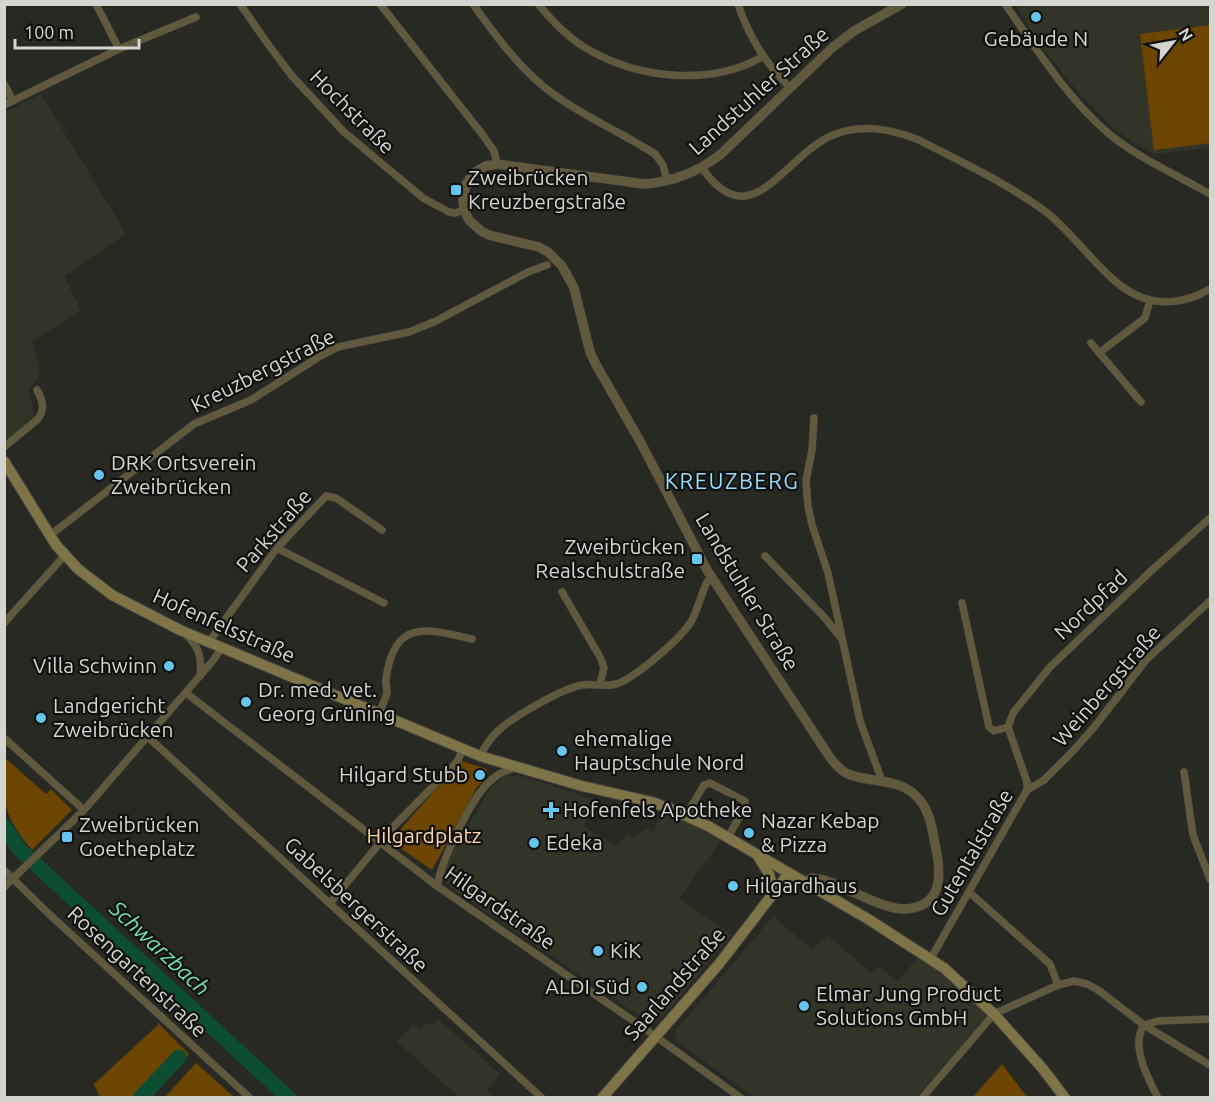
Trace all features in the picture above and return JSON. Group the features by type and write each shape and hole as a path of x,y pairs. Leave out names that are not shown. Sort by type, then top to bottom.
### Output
{"main road":[{"name":"Hofenfelsstraße","path":"4,461 49,536 78,569 112,595 180,630 480,756 582,786 652,802 686,815 728,837 931,958 961,982 994,1014 1033,1056 1065,1098"},
{"path":"758,856 769,874 774,893"},
{"name":"Saarlandstraße","path":"602,1098 719,964 789,873"}],"street":[{"path":"96,4 119,49"},
{"name":"Hochstraße","path":"240,4 292,76 344,132 423,198 449,212 464,210"},
{"path":"380,4 494,151 497,164 481,168 469,179 463,192 464,210"},
{"path":"472,4 504,47 538,81 568,104 655,154 663,165 667,181"},
{"path":"538,4 574,41 590,51 631,67 668,73 714,74 740,68 762,57"},
{"path":"738,4 744,23 762,57 790,88"},
{"name":"Landstuhler Straße","path":"497,164 630,182 667,181 702,168 721,154 844,38 902,4"},
{"path":"1005,4 1054,72 1093,119 1128,147 1210,194"},
{"path":"4,105 119,49 196,17"},
{"path":"4,84 13,101"},
{"path":"702,168 711,181 728,194 745,196 760,191 801,155 833,135 865,128 899,132 919,140 1029,200 1063,226 1126,290 1150,300 1175,302 1189,299 1210,289"},
{"name":"Landstuhler Straße","path":"464,210 469,220 481,231 539,247 549,252 562,266 573,288 595,363 641,443 712,578 831,759 847,774 898,785 912,793 923,804 928,815 940,872 939,883 934,894 918,906 898,909 824,880 812,878 806,882"},
{"name":"Kreuzbergstraße","path":"49,536 194,424 251,400 338,347 410,332 436,321 520,275 547,265"},
{"path":"1099,352 1145,318 1150,300"},
{"path":"1091,343 1140,402"},
{"path":"4,447 41,414 43,402 37,390"},
{"path":"814,418 812,450 806,481 808,506 828,573 860,722 882,782"},
{"name":"Parkstraße","path":"209,642 277,548 326,496 336,498 382,530"},
{"name":"Nordpfad","path":"1008,727 1012,713 1050,667 1151,571 1210,519"},
{"path":"277,548 384,603"},
{"path":"4,623 65,555"},
{"path":"765,556 843,640"},
{"path":"480,756 492,737 510,721 574,687 584,684 614,685 626,680 678,638 692,620 704,588 712,578"},
{"path":"562,592 597,648 604,668 600,684"},
{"name":"Weinbergstraße","path":"1027,790 1044,780 1073,751 1146,660 1210,601"},
{"path":"962,603 988,727 994,731 1008,727"},
{"path":"379,714 387,694 385,680 391,655 400,641 423,629 472,639"},
{"path":"180,630 199,651 200,676"},
{"path":"4,887 84,810 222,648"},
{"name":"Hilgardstraße","path":"186,693 437,886 656,1036 741,1098"},
{"name":"Gutentalstraße","path":"931,958 1027,790 1027,782 1008,727"},
{"name":"Gabelsbergerstraße","path":"148,737 542,1098"},
{"path":"4,738 84,810"},
{"path":"330,903 380,842 457,762 463,749"},
{"path":"437,886 440,868 480,792 504,771 516,767"},
{"path":"1184,772 1193,835 1210,879"},
{"path":"686,815 707,783 745,801 745,807 728,837"},
{"name":"Rosengartenstraße","path":"4,870 250,1098"},
{"path":"969,892 1050,964 1058,985"},
{"path":"921,1098 994,1014 1058,985 1074,981 1087,984 1144,1025 1210,1065"},
{"path":"1144,1025 1158,1021 1210,1019"},
{"path":"1144,1025 1139,1037 1141,1056 1158,1098"}],"shaded area":[{"path":"1015,5 1210,5 1210,148 1154,154 1110,126 1073,86 1042,47"},
{"path":"41,94 126,234 64,276 81,311 32,341 40,368 38,378 29,389 35,419 5,445 5,112"},
{"path":"519,775 593,799 584,827 617,846 627,833 635,838 645,829 654,832 660,811 689,822 721,841 679,898 731,935 656,1022 651,1024 447,885 444,877 445,865 490,788 504,777"},
{"name":"Elmar Jung Product Solutions GmbH","path":"773,916 813,950 827,935 871,973 878,966 898,981 917,958 933,967 988,1015 917,1097 753,1097 676,1041 675,1032"},
{"path":"438,1019 500,1074 486,1090 492,1095 490,1097 459,1097 397,1042 413,1024 420,1031 428,1022 432,1025"}],"green space":[{"path":"1210,25 1210,143 1154,150 1140,34"},
{"path":"4,757 46,794 51,789 72,810 32,850 15,826 6,807"},
{"name":"Hilgardplatz","path":"461,761 487,769 484,780 477,787 432,870 390,841"},
{"path":"159,1024 189,1054 152,1097 100,1097 94,1084"},
{"path":"196,1063 234,1097 165,1097"},
{"path":"1002,1064 1027,1097 973,1097"}],"waterway":[{"name":"Schwarzbach","path":"4,826 19,849 289,1098"},
{"path":"140,1098 179,1057"}],"place":[{"name":"Gebäude N","path":"1036,17"},
{"name":"Zweibrücken Kreuzbergstraße","path":"456,190"},
{"name":"DRK Ortsverein Zweibrücken","path":"99,475"},
{"name":"Zweibrücken Realschulstraße","path":"697,559"},
{"name":"Villa Schwinn","path":"169,666"},
{"name":"Dr. med. vet. Georg Grüning","path":"246,702"},
{"name":"Landgericht Zweibrücken","path":"41,718"},
{"name":"ehemalige Hauptschule Nord","path":"562,751"},
{"name":"Hilgard Stubb","path":"480,775"},
{"name":"Hofenfels Apotheke","path":"551,810"},
{"name":"Nazar Kebap & Pizza","path":"749,833"},
{"name":"Zweibrücken Goetheplatz","path":"67,837"},
{"name":"Edeka","path":"534,843"},
{"name":"Hilgardhaus","path":"733,886"},
{"name":"KiK","path":"598,951"},
{"name":"ALDI Süd","path":"642,987"},
{"name":"Elmar Jung Product Solutions GmbH","path":"804,1006"}],"district":[{"name":"KREUZBERG","path":"732,481"}]}
